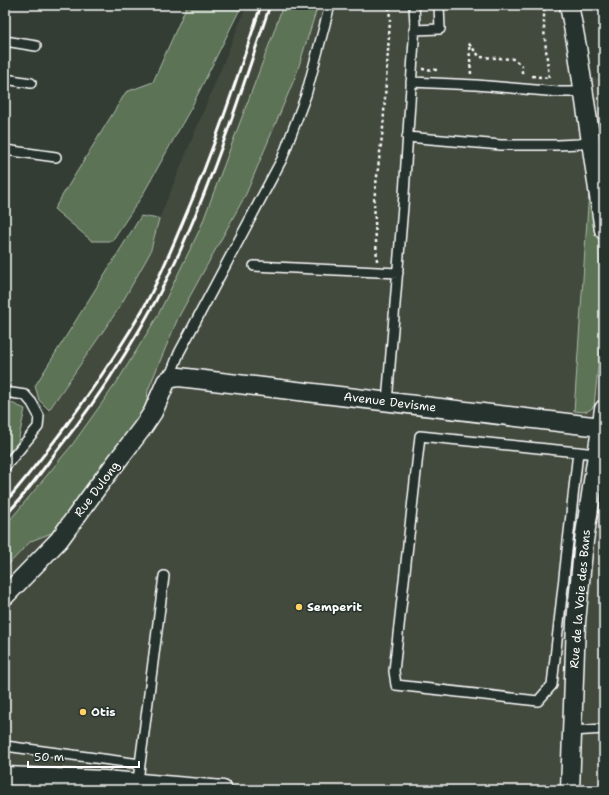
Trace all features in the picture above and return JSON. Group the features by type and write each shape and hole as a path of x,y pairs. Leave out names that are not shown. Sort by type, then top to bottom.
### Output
{"street":[{"path":"569,5 577,47 604,230"},
{"name":"Avenue Devisme","path":"175,378 601,427"},
{"name":"Rue Dulong","path":"5,596 59,540 143,427 153,412 166,382 175,378"},
{"name":"Rue de la Voie des Bans","path":"570,790 576,622 584,541 604,409"},
{"path":"5,776 138,782 223,790"}],"lane":[{"path":"175,378 172,371 179,353 282,159 306,95 330,5"},
{"path":"387,402 398,274 412,68 414,5"},
{"path":"414,30 440,29 439,5"},
{"path":"5,41 36,46"},
{"path":"5,79 31,83"},
{"path":"411,82 476,85 559,92 583,92"},
{"path":"407,137 501,146 557,145 591,142"},
{"path":"5,150 56,157"},
{"path":"254,266 398,274"},
{"path":"5,392 25,395 32,403 39,416 38,427 5,467"},
{"path":"578,452 552,685 538,701 396,685 394,670 420,436 578,452 597,454"},
{"path":"138,782 164,576"},
{"path":"572,731 604,729"},
{"path":"5,746 140,764"}],"path":[{"path":"382,273 377,263 374,201 384,128 390,20 389,5"},
{"path":"515,75 549,78 544,30 544,5"},
{"path":"471,72 469,44 480,56 514,59 522,66 522,76"},
{"path":"412,68 441,70"},
{"path":"464,72 478,73"}],"shaded area":[{"path":"247,5 561,5 576,81 604,77 604,790 5,790 5,457 49,410 119,308 150,253 159,219"}],"green space":[{"path":"187,5 242,5 191,108 142,196 112,241 92,241 54,209 126,92 153,82"},
{"path":"283,5 318,5 296,75 246,194 178,318 148,390 146,409 54,532 31,541 5,568 5,526 72,445 117,382 157,317 200,229"},
{"path":"589,191 598,234 603,321 594,406 586,412 580,412 574,411"},
{"path":"141,216 159,219 150,253 119,308 49,410 39,400 35,386"},
{"path":"5,400 25,409 18,442 5,457"}],"railway":[{"path":"5,503 42,457 95,385 128,335 159,278 204,170 234,88 261,5"},
{"path":"5,516 32,485 91,405 125,354 155,302 181,249 206,189 270,5"}],"place":[{"name":"Semperit","path":"299,607"},
{"name":"Otis","path":"83,712"}]}
